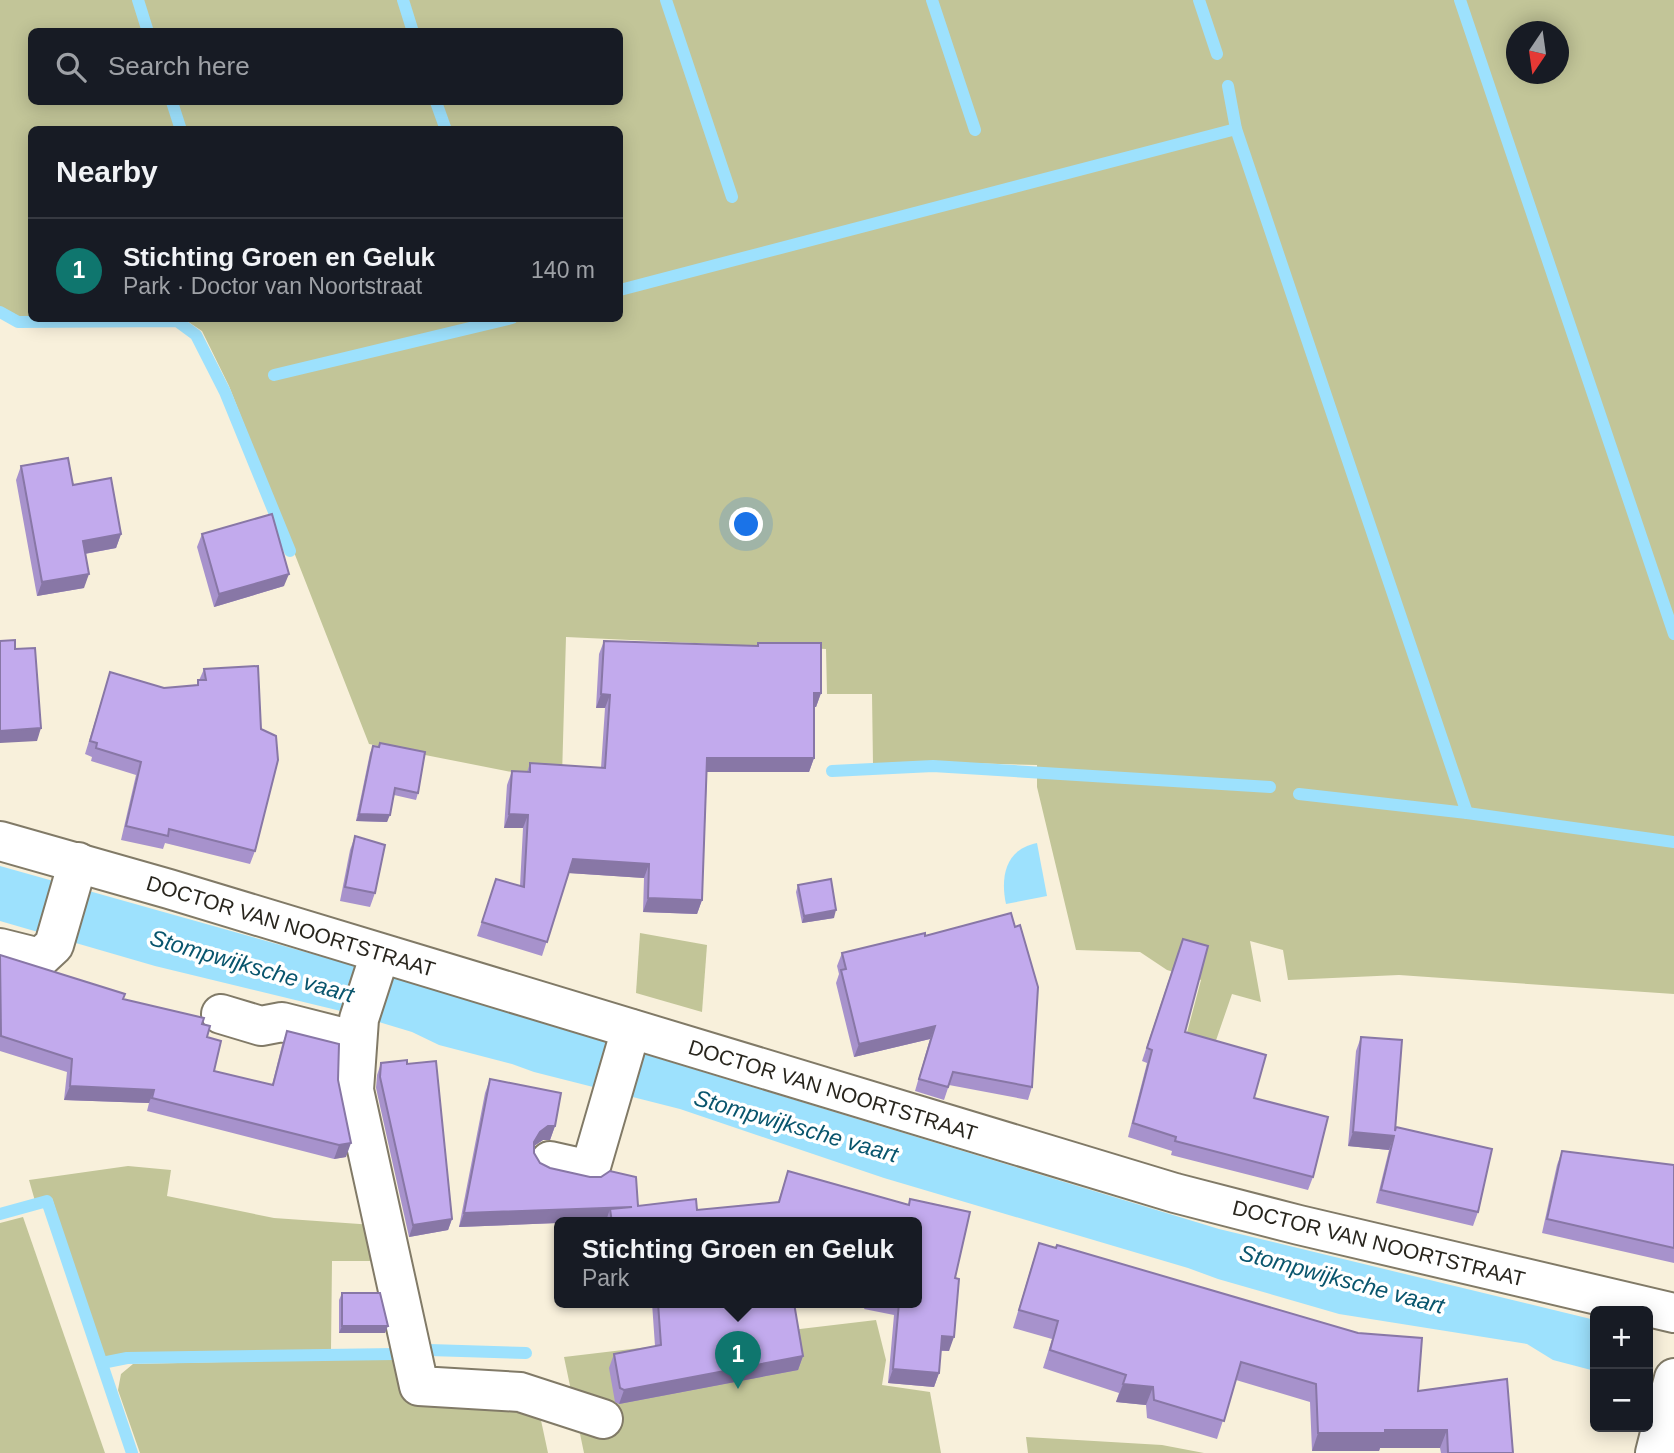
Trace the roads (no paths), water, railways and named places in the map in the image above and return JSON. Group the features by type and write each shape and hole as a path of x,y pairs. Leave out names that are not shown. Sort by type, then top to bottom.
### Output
{"street":[{"name":"DOCTOR VAN NOORTSTRAAT","path":"0,841 76,873 628,1037 1175,1194 1299,1226 1674,1313"},
{"path":"0,948 40,958 54,945 76,873"},
{"path":"378,962 358,1030 354,1090 419,1386 520,1392 603,1419"},
{"path":"221,1014 261,1026 282,1022 358,1030"},
{"path":"550,1161 590,1170 628,1037"}],"water":[{"path":"1037,843 1047,896 1006,904 1004,884 1008,865 1018,851"},
{"name":"Stompwijksche vaart","path":"0,866 348,964 1219,1229 1590,1319 1590,1370 1553,1360 1527,1344 1339,1314 884,1178 680,1109 439,1045 412,1032 349,1013 155,966 0,921"}],"waterway":[{"path":"138,0 147,28"},
{"path":"403,0 412,28"},
{"path":"666,0 732,197"},
{"path":"932,0 975,130"},
{"path":"1199,0 1217,54"},
{"path":"1460,0 1674,634"},
{"path":"1228,86 1236,129"},
{"path":"173,105 180,126"},
{"path":"437,105 445,126"},
{"path":"623,289 1236,129 1467,813"},
{"path":"0,312 18,322 28,322"},
{"path":"178,322 196,335 225,392 290,551"},
{"path":"274,375 495,322"},
{"path":"832,771 933,766 1270,787"},
{"path":"1299,794 1467,813 1674,842"},
{"path":"0,1214 47,1201 132,1453"},
{"path":"429,1350 526,1353"},
{"path":"102,1363 127,1358 395,1354"}],"place":[{"name":"Stichting Groen en Geluk","path":"738,1389"}]}
